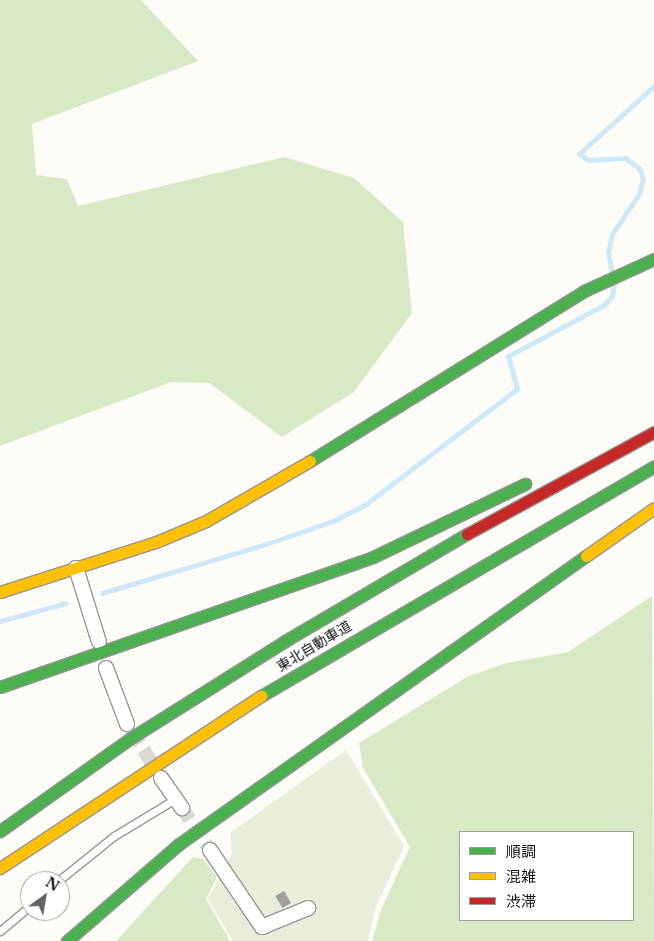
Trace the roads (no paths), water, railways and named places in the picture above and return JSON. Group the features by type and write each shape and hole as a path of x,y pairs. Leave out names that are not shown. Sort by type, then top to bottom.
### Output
{"main road":[{"path":"0,592 156,542 255,495 405,399 602,283 654,258"},
{"name":"東北自動車道","path":"0,831 131,738 285,641 616,451 654,432"},
{"path":"564,466 616,451"},
{"name":"東北自動車道","path":"0,868 151,765 304,669 654,466"},
{"path":"0,687 373,557 538,478"},
{"path":"67,941 179,844 654,508"}],"street":[{"path":"76,568 99,642"},
{"path":"106,668 127,724"},
{"path":"161,778 178,804"},
{"path":"210,850 262,927 308,908"}],"lane":[{"path":"70,871 114,836 178,804"},
{"path":"0,931 20,914"}],"waterway":[{"path":"612,273 608,253 612,234 639,194 643,178 639,168 625,158 588,160 579,154 654,86"},
{"path":"102,593 266,544 333,521 366,504 517,389 508,356 604,305 612,296 614,283"},
{"path":"0,621 66,603"}],"tunnel":[{"path":"132,732 155,768"},
{"path":"182,808 210,850"}]}
